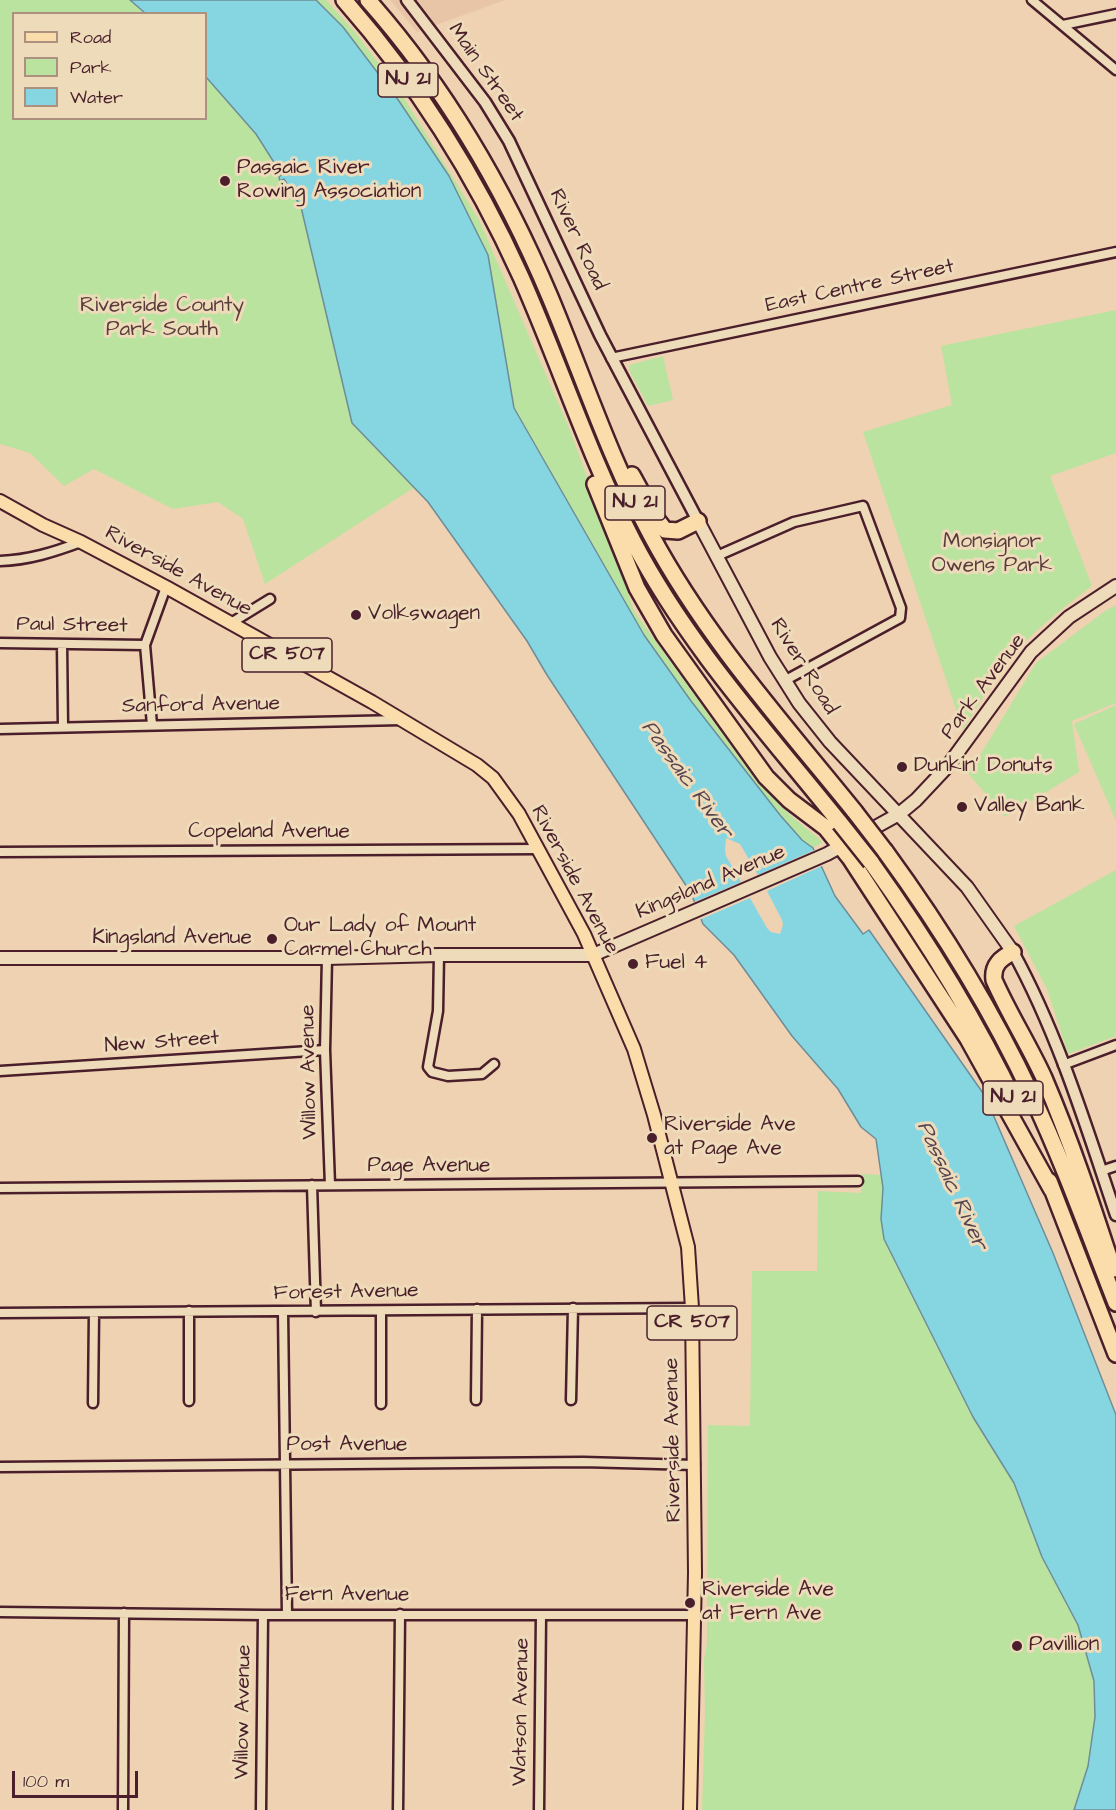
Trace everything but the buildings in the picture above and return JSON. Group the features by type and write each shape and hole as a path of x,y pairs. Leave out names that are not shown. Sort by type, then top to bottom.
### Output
{"highway":[{"name":"NJ 21","path":"344,0 377,39 420,97 479,193 533,303 621,516 666,597 714,665 871,862 927,943 974,1022 1016,1105 1053,1190 1116,1354"},
{"name":"NJ 21","path":"368,0 429,78 480,156 524,240 620,472 666,562 716,638 885,851 942,933 1005,1041 1053,1144 1116,1303"},
{"path":"561,325 626,463 660,525 665,530 678,531 698,521"},
{"path":"582,426 582,450 628,568 656,621 766,777 789,800 825,828 841,846 968,1039 1053,1190"},
{"path":"1013,952 999,961 995,967 994,980 1057,1108 1083,1175 1116,1278"}],"main road":[{"name":"Riverside Avenue","path":"0,501 166,587 403,720 477,765 493,778 519,814 538,849 593,955 634,1049 673,1184 688,1247 692,1308 695,1615 690,1810"},
{"name":"River Road","path":"698,521 784,681 799,703 830,742 968,887 1013,952"},
{"name":"Park Avenue","path":"827,854 899,814 916,800 947,767 1031,651 1069,617 1116,586"},
{"name":"Kingsland Avenue","path":"0,958 593,955 827,854"}],"street":[{"name":"Main Street","path":"407,0 478,94 509,141"},
{"path":"1032,0 1116,70"},
{"path":"1064,26 1116,14"},
{"name":"River Road","path":"509,141 611,358 698,521"},
{"name":"East Centre Street","path":"611,358 1116,252"},
{"path":"717,556 794,522 863,506 901,608 900,618 784,681"},
{"path":"0,561 32,558 81,542"},
{"path":"152,725 145,645 166,587"},
{"path":"231,623 270,599"},
{"name":"Paul Street","path":"0,643 145,645"},
{"path":"62,644 63,727"},
{"name":"Sanford Avenue","path":"0,729 403,720"},
{"name":"Copeland Avenue","path":"0,852 538,849"},
{"name":"River Road","path":"1013,952 1032,988 1063,1065 1116,1215"},
{"path":"440,955 438,1011 428,1067 432,1072 448,1076 482,1074 494,1064"},
{"name":"Willow Avenue","path":"327,958 326,1050 330,1185"},
{"path":"1063,1065 1116,1045"},
{"name":"New Street","path":"0,1071 326,1050"},
{"path":"1101,1172 1116,1166"},
{"name":"Page Avenue","path":"0,1188 858,1181"},
{"path":"312,1185 316,1312"},
{"path":"571,1400 573,1308"},
{"name":"Forest Avenue","path":"0,1313 692,1308"},
{"path":"476,1400 477,1310"},
{"path":"189,1311 189,1401"},
{"path":"381,1311 381,1404"},
{"path":"283,1312 287,1614"},
{"path":"93,1403 94,1313"},
{"name":"Post Avenue","path":"0,1467 583,1462 694,1465"},
{"name":"Fern Avenue","path":"0,1612 263,1615 695,1615"},
{"path":"123,1810 124,1613"},
{"path":"398,1810 400,1614"},
{"name":"Willow Avenue","path":"261,1810 263,1615"},
{"name":"Watson Avenue","path":"539,1810 541,1615"}],"shaded area":[{"path":"390,0 505,0 417,32"}],"green space":[{"name":"Riverside County Park South","path":"0,0 130,0 144,12 12,12 12,120 207,120 207,78 256,134 301,207 352,423 415,487 265,584 243,519 218,502 173,509 94,469 64,486 30,453 0,444"},
{"path":"316,0 326,0 354,31 399,90 479,220 569,428 634,611 757,782 791,816 823,842 813,848 802,840 780,815 691,701 644,635 514,407 488,255 449,176 399,101 343,27"},
{"name":"Monsignor Owens Park","path":"1116,310 1116,453 1050,476 1092,586 1046,622 1013,655 990,686 963,730 863,432 952,405 941,346"},
{"path":"663,356 673,400 648,406 629,370 629,365"},
{"path":"1116,605 1116,703 1072,721 1079,772 1005,817 967,772 974,765 1036,663"},
{"path":"1116,705 1116,821 1074,724"},
{"path":"1116,870 1116,1036 1068,1054 1047,989 1014,926"},
{"path":"862,1174 881,1175 883,1188 973,1417 1014,1483 1042,1557 1078,1624 1094,1681 1095,1717 1088,1766 1074,1810 702,1810 704,1660 707,1643 708,1425 750,1426 752,1271 817,1271 818,1191 861,1193"}],"water":[{"name":"Passaic River","path":"130,0 316,0 343,27 399,101 449,176 488,255 514,408 644,635 691,701 780,815 802,840 813,848 835,896 863,934 869,930 985,1096 1053,1253 1116,1415 1116,1810 1074,1810 1088,1766 1095,1717 1094,1681 1078,1625 1042,1557 1014,1483 973,1417 884,1239 881,1219 883,1188 876,1139 861,1127 838,1089 792,1036 734,955 703,924 691,893 527,641 428,502 352,423 301,207 284,179 280,181 281,175 277,168 273,170 271,166 275,164 256,134 207,78 207,12 144,12"}],"pier":[{"path":"726,838 740,844 758,875 817,849 824,865 767,891 782,920 780,934 771,932 767,928 750,898 699,920 692,903 741,882 726,856"}],"place":[{"name":"Passaic River Rowing Association","path":"225,181"},
{"name":"Volkswagen","path":"356,615"},
{"name":"Dunkin' Donuts","path":"902,767"},
{"name":"Valley Bank","path":"962,807"},
{"name":"Our Lady of Mount Carmel Church","path":"272,939"},
{"name":"Fuel 4","path":"633,964"},
{"name":"Riverside Ave at Page Ave","path":"652,1138"},
{"name":"Riverside Ave at Fern Ave","path":"690,1603"},
{"name":"Pavillion","path":"1017,1646"}]}
